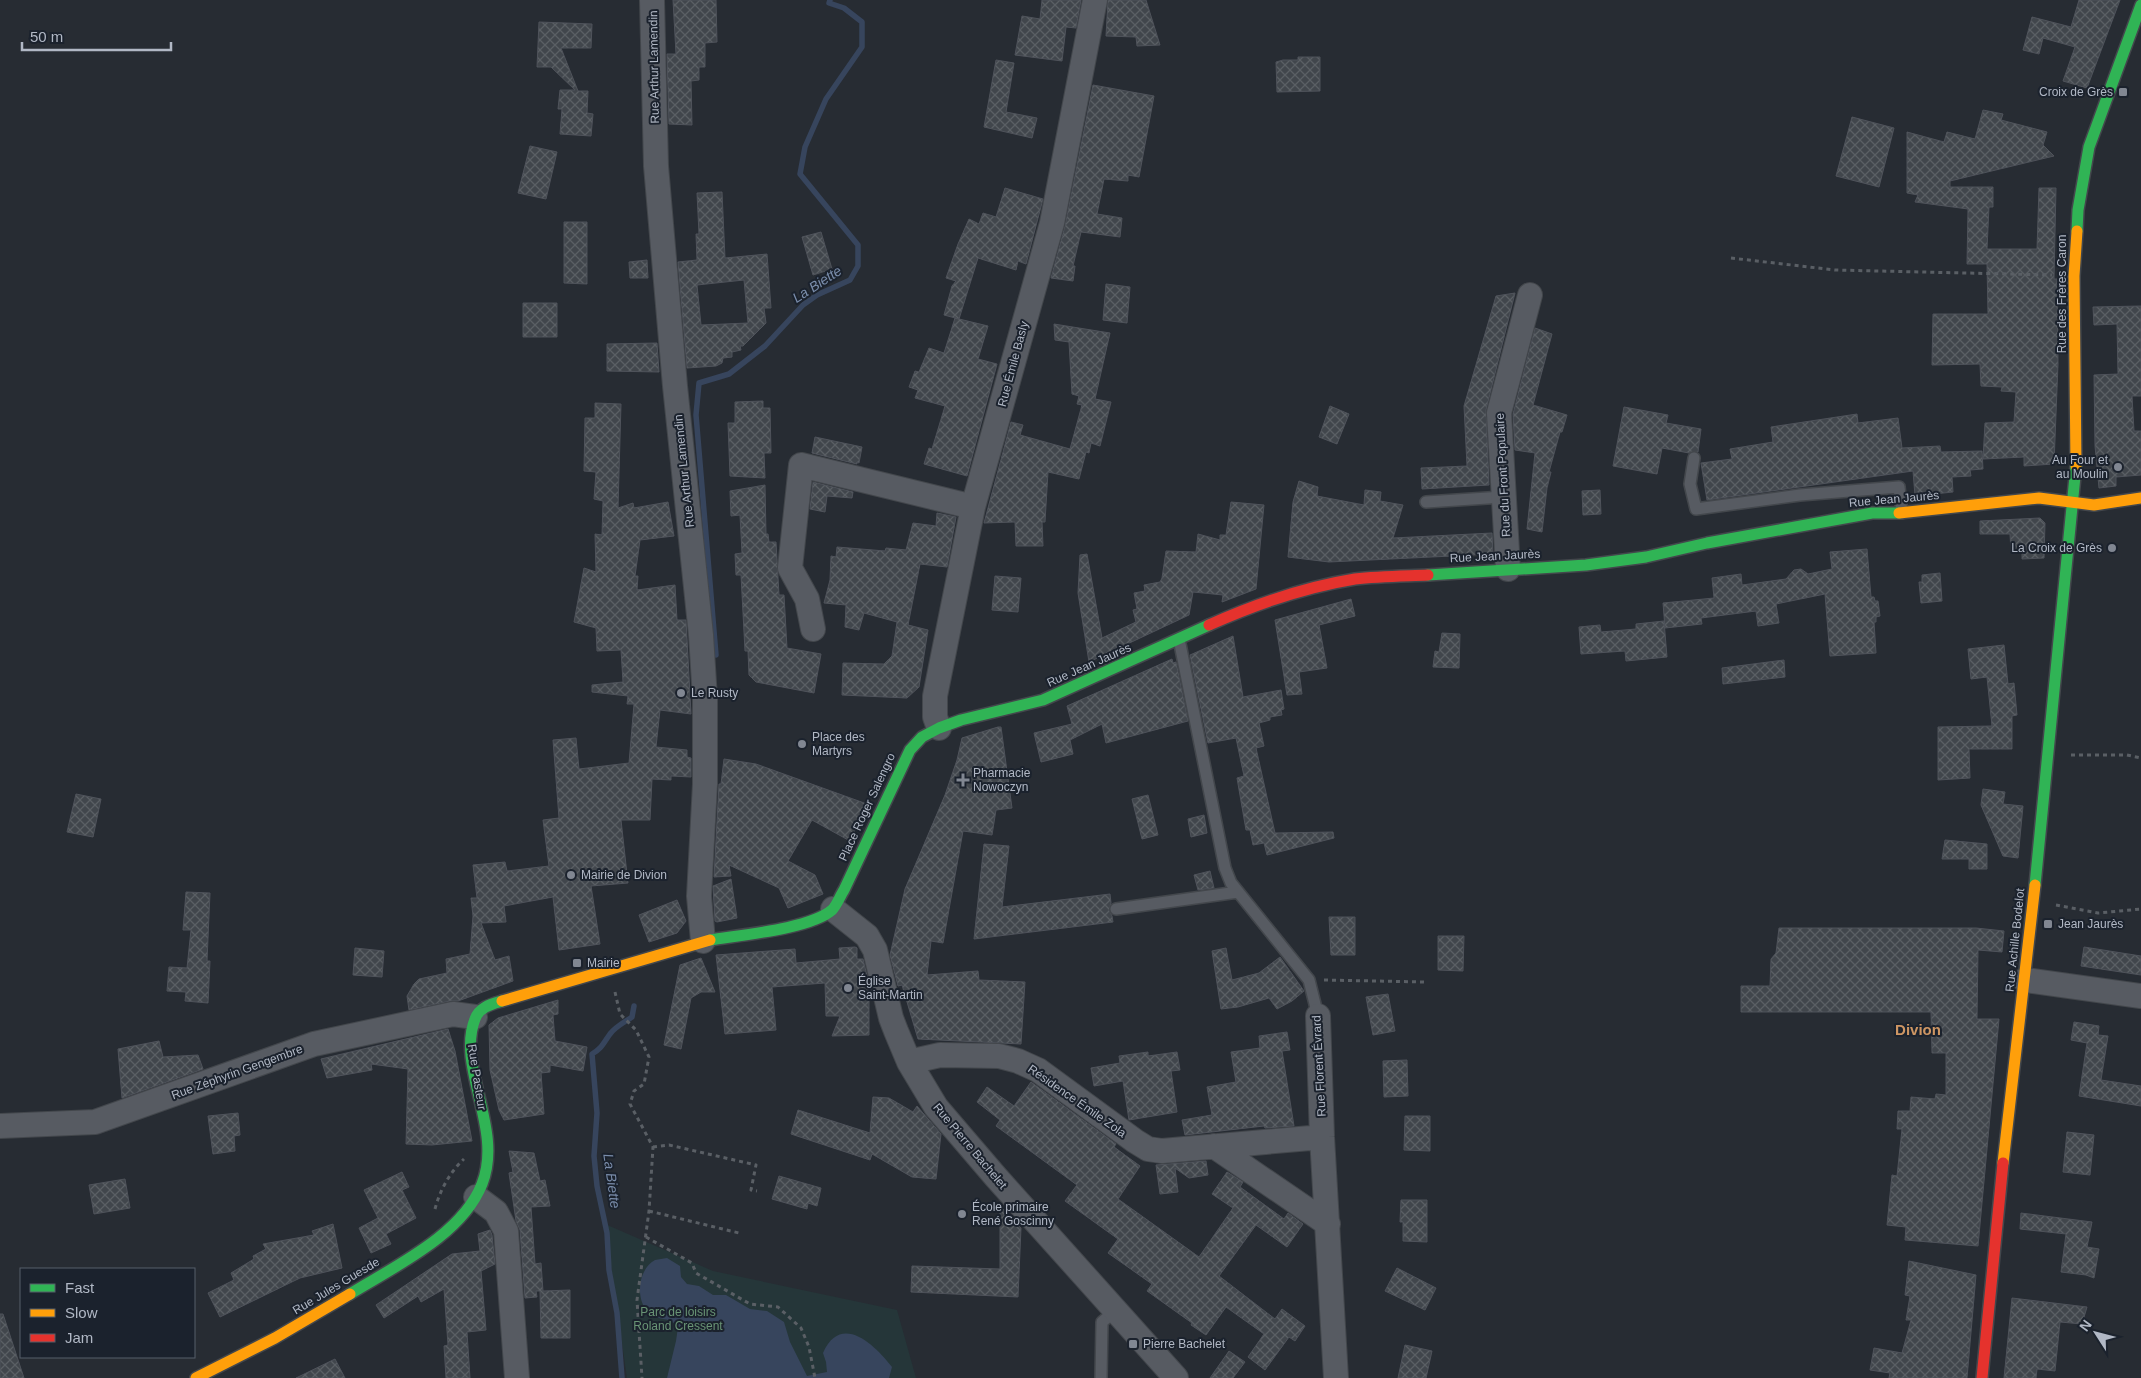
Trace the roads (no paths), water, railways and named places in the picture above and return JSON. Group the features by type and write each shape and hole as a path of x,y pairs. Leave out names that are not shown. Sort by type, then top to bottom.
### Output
{"main road":[{"name":"Rue des Frères Caron","path":"2073,504 2077,452 2074,276 2078,210 2089,147 2141,5"},
{"name":"Rue Jean Jaurès","path":"940,728 961,720 1043,700 1237,612 1299,591 1356,579 1586,566 1646,557 1707,543 1872,513 1902,513 2039,498 2073,504 2094,505 2141,498"},
{"name":"Rue Achille Bodelot","path":"1982,1378 1995,1234 2025,980 2073,504"},
{"name":"Place Roger Salengro","path":"833,909 844,890 910,750 922,737 940,728"},
{"path":"475,1017 486,1006 529,992 631,964 703,941 791,927 824,916 833,909"},
{"name":"Rue Pasteur","path":"475,1017 471,1038 471,1053 488,1136 488,1159 483,1182 476,1198"},
{"name":"Rue Jules Guesde","path":"196,1378 283,1334 433,1242 463,1216 476,1198"}],"street":[{"name":"Rue Arthur Lamendin","path":"652,0 656,166 675,386 701,634 705,699 705,784 699,896 703,941"},
{"name":"Rue Émile Basly","path":"940,728 935,717 935,696 974,507 1052,223 1095,0"},
{"name":"Rue du Front Populaire","path":"1508,569 1499,413 1530,295"},
{"path":"813,629 807,599 790,568 801,465 974,507"},
{"name":"Rue Pierre Bachelet","path":"833,909 867,936 875,950 891,1018 909,1062 936,1107 994,1176 1176,1378"},
{"path":"2025,980 2141,996"},
{"name":"Rue Zéphyrin Gengembre","path":"0,1126 95,1122 314,1044 453,1014 475,1017"},
{"name":"Rue Florent Évrard","path":"1318,1016 1322,1137 1336,1378"},
{"name":"Résidence Émile Zola","path":"909,1062 940,1055 999,1056 1018,1061 1038,1070 1148,1149 1162,1151 1322,1137"},
{"path":"1214,1146 1328,1224"},
{"path":"476,1198 496,1212 502,1220 506,1231 517,1378"}],"lane":[{"path":"1694,458 1690,484 1696,509 1800,495 1899,487 1902,513"},
{"path":"1426,502 1504,497"},
{"name":"Rue Florent Évrard","path":"1178,639 1224,868 1231,883 1309,980 1318,1016"},
{"path":"1116,909 1238,892"},
{"path":"1101,1378 1102,1322 1116,1310"}],"water":[{"path":"667,1258 680,1266 681,1277 687,1284 699,1286 713,1295 726,1295 750,1309 767,1311 784,1322 790,1342 807,1376 827,1372 823,1353 830,1341 839,1335 848,1334 858,1336 885,1358 892,1367 889,1378 667,1378 678,1327 670,1321 655,1317 648,1312 641,1300 640,1285 649,1264 655,1260"}],"waterway":[{"name":"La Biette","path":"716,655 696,415 699,383 729,374 765,346 803,305 817,295 850,280 858,266 858,245 800,174 805,147 826,99 862,47 862,22 844,8 829,3 830,0"},
{"name":"La Biette","path":"622,1378 617,1313 609,1270 607,1233 597,1186 594,1156 597,1113 592,1054 600,1048 615,1029 632,1017 634,1006"}],"place":[{"name":"Croix de Grès","path":"2123,92"},
{"name":"Au Four et au Moulin","path":"2118,467"},
{"name":"La Croix de Grès","path":"2112,548"},
{"name":"Le Rusty","path":"681,693"},
{"name":"Place des Martyrs","path":"802,744"},
{"name":"Pharmacie Nowoczyn","path":"963,780"},
{"name":"Mairie de Divion","path":"571,875"},
{"name":"Jean Jaurès","path":"2048,924"},
{"name":"Mairie","path":"577,963"},
{"name":"Église Saint-Martin","path":"848,988"},
{"name":"École primaire René Goscinny","path":"962,1214"},
{"name":"Pierre Bachelet","path":"1133,1344"}],"district":[{"name":"Divion","path":"1918,1030"}],"park label":[{"name":"Parc de loisirs Roland Cressent","path":"678,1319"}]}
